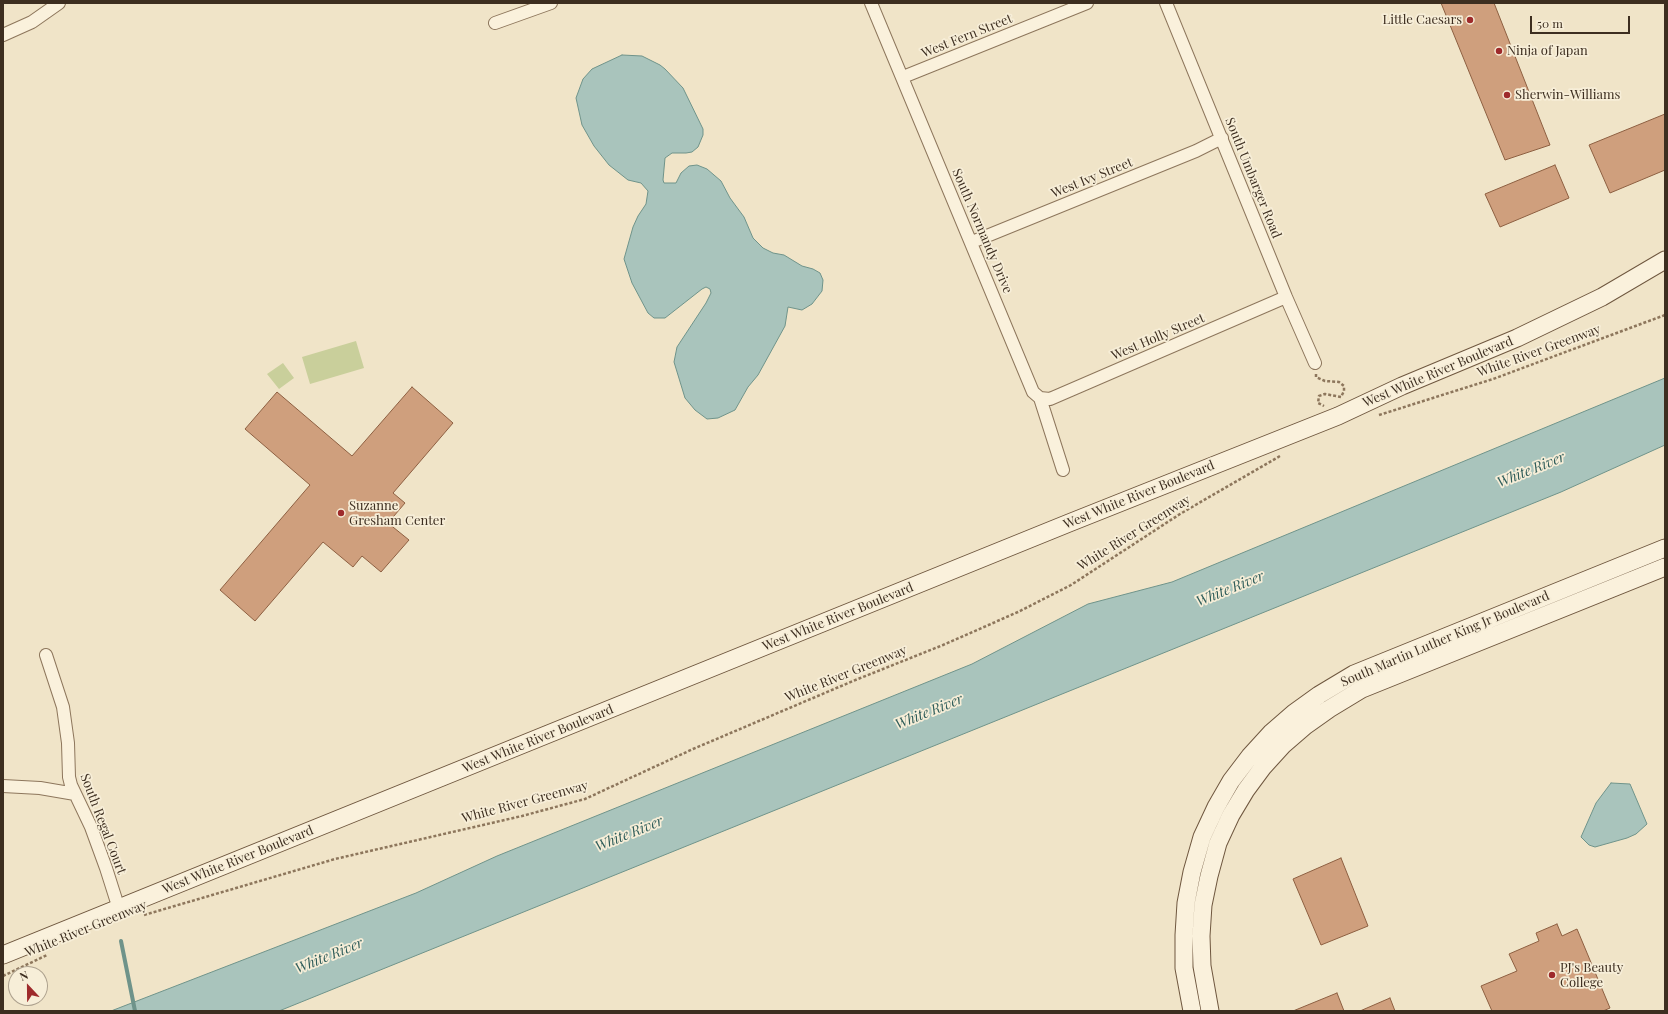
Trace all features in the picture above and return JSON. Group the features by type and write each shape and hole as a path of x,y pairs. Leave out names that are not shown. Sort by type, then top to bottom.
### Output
{"street":[{"path":"3,35 32,22 59,3"},
{"path":"494,23 551,3"},
{"name":"South Normandy Drive","path":"871,3 972,242 1033,392 1040,398 1063,470"},
{"name":"West Fern Street","path":"903,77 1087,3"},
{"name":"South Umbarger Road","path":"1166,3 1286,297 1315,363"},
{"name":"West Ivy Street","path":"972,242 1196,151 1222,138"},
{"name":"West White River Boulevard","path":"3,955 1090,514 1338,416 1402,386 1517,338 1602,297 1665,260"},
{"name":"West Holly Street","path":"1040,398 1050,399 1286,297"},
{"name":"South Martin Luther King Jr Boulevard","path":"1192,1011 1184,968 1184,936 1186,903 1198,851 1202,837 1216,807 1231,781 1250,756 1271,733 1313,699 1354,674 1665,548"},
{"name":"South Martin Luther King Jr Boulevard","path":"1210,1011 1202,966 1201,936 1203,905 1218,843 1231,815 1246,790 1263,767 1283,745 1323,713 1362,690 1665,567"},
{"name":"South Regal Court","path":"46,655 63,707 68,742 69,777 75,794 94,834 119,909"},
{"path":"3,786 40,788 75,794"}],"path":[{"name":"White River Greenway","path":"1378,415 1493,379 1665,315"},
{"path":"1315,363 1316,377 1325,381 1339,382 1344,386 1344,391 1341,397 1325,394 1318,396 1318,403 1323,406 1334,408 1338,416"},
{"name":"White River Greenway","path":"140,917 335,859 522,816 585,799 693,749 853,681 943,646 1018,612 1071,585 1180,514 1286,453"},
{"name":"White River Greenway","path":"3,976 53,952"}],"green space":[{"path":"356,341 364,368 310,384 302,357"},
{"path":"283,363 294,378 279,389 267,374"}],"water":[{"path":"622,55 642,56 665,69 683,88 703,129 703,135 698,147 692,152 672,153 665,158 664,183 676,183 681,173 689,166 697,165 707,169 721,181 730,198 744,217 753,238 763,248 773,253 784,255 802,266 813,269 820,273 823,280 822,291 812,304 802,310 788,307 785,326 758,375 748,387 735,410 718,418 707,419 695,410 685,398 674,362 677,347 706,303 711,293 710,289 706,287 702,289 665,318 654,318 648,313 632,283 624,259 633,227 646,204 648,191 641,183 628,180 609,165 594,146 582,125 576,98 583,79 592,69"},
{"name":"White River","path":"1665,378 1665,445 1561,492 279,1011 111,1011 416,893 497,856 972,664 1088,604 1172,582"},
{"path":"1611,783 1630,784 1647,824 1636,834 1627,838 1595,847 1589,845 1581,837 1596,803"}],"building":[{"path":"1441,3 1494,3 1550,145 1505,160"},
{"path":"1665,114 1665,170 1610,193 1589,145"},
{"path":"1555,165 1569,198 1500,227 1485,194"},
{"name":"Suzanne Gresham Center","path":"412,387 453,423 393,493 405,503 388,523 409,540 381,572 362,556 353,567 323,542 255,621 220,590 310,485 245,429 277,392 352,456"},
{"path":"1341,858 1368,926 1321,945 1293,879"},
{"name":"PJ's Beauty College","path":"1557,924 1562,936 1577,929 1610,1008 1603,1011 1492,1011 1481,986 1517,971 1509,954 1539,941 1536,933"},
{"path":"1337,993 1344,1011 1293,1011"},
{"path":"1390,998 1395,1011 1360,1011"}],"waterway":[{"path":"121,941 135,1011"}],"place":[{"name":"Little Caesars","path":"1470,20"},
{"name":"Ninja of Japan","path":"1499,51"},
{"name":"Sherwin-Williams","path":"1507,95"},
{"name":"Suzanne Gresham Center","path":"341,513"},
{"name":"PJ's Beauty College","path":"1552,975"}]}
